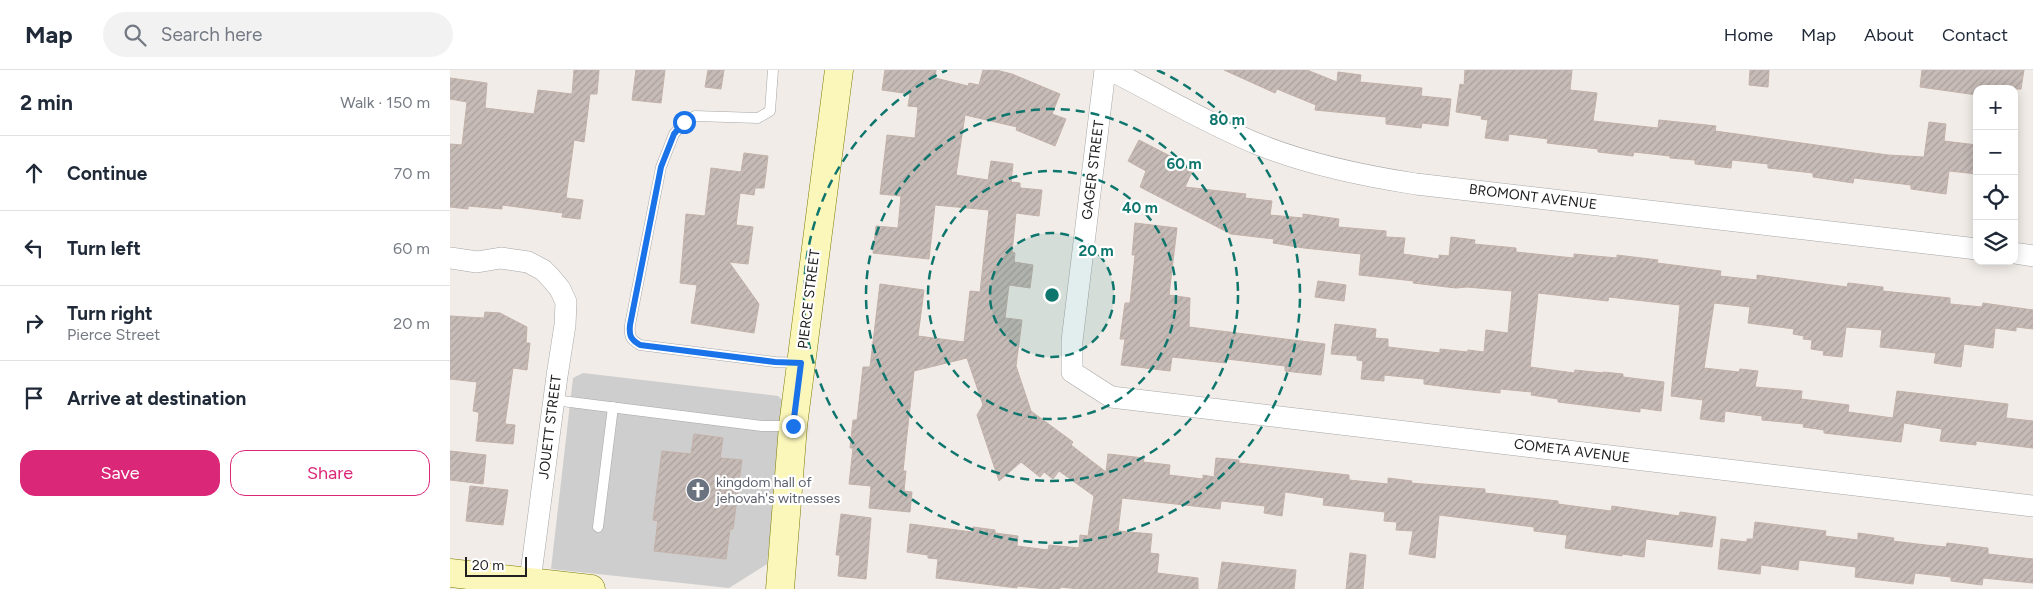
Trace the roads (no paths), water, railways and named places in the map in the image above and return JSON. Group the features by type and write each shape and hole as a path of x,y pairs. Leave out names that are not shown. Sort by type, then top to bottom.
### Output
{"street":[{"name":"PIERCE STREET","path":"780,589 793,426 838,70"},
{"name":"GAGER STREET","path":"1105,70 1072,341 1072,372 1111,397"},
{"name":"BROMONT AVENUE","path":"1110,70 1206,120 1261,145 1366,176 1426,185 1973,249"},
{"path":"2018,254 2033,256"},
{"name":"JOUETT STREET","path":"450,258 477,262 501,258 528,262 543,270 550,277 560,289 566,302 565,326 530,582"},
{"name":"COMETA AVENUE","path":"1111,397 2033,506"},
{"path":"450,573 591,589"}],"lane":[{"path":"773,70 770,111 765,115 758,118 695,116 684,122 674,134 661,167 629,336 640,345 775,362 801,363"},
{"path":"554,400 762,426 793,426"},
{"path":"598,527 613,407"}],"place":[{"name":"kingdom hall of jehovah's witnesses","path":"698,490"}]}
